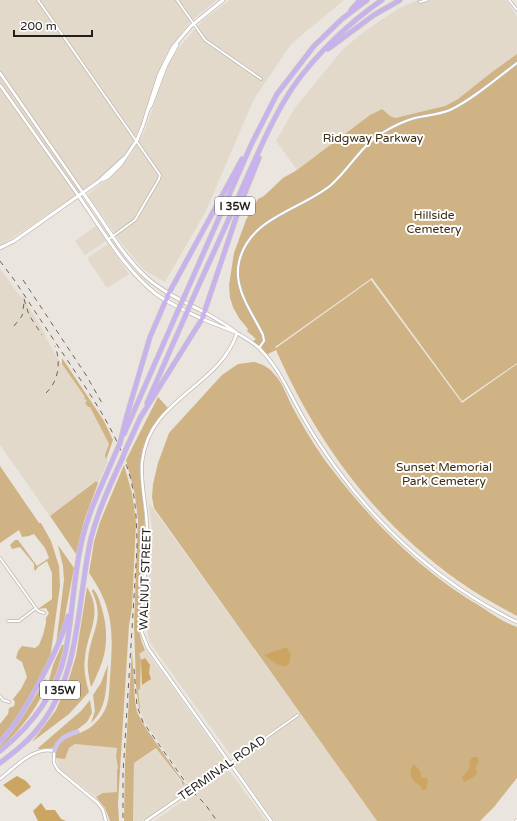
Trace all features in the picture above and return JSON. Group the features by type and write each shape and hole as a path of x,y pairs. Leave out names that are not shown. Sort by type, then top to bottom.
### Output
{"highway":[{"path":"342,19 360,0"},
{"name":"I 35W","path":"0,751 26,727 39,711 51,692 59,674 64,654 80,549 88,519 102,483 268,108 286,80 314,46 342,19 367,0"},
{"name":"I 35W","path":"0,763 34,733 46,718 56,699 69,667 86,564 94,526 126,449 276,115 294,85 316,60 348,27 382,0"},
{"path":"316,60 374,15 400,0"},
{"path":"140,418 202,318 206,302 242,200 276,115"},
{"path":"120,443 150,337 166,300 252,143"},
{"path":"0,742 25,709 42,677 60,641 72,600"},
{"path":"54,751 62,738 68,734 76,732"}],"main road":[{"path":"0,248 14,241 78,195 102,180 126,156 142,128 161,70 173,47 193,24 223,0"},
{"path":"83,193 112,237 138,269 169,294 204,312"},
{"path":"78,195 109,240 142,281 166,300 202,318"}],"street":[{"path":"38,0 158,171 160,177 135,220 109,240"},
{"path":"176,0 206,40 260,79"},
{"path":"420,2 427,0"},
{"path":"509,0 517,10"},
{"path":"259,348 264,341 263,335 243,298 237,272 242,252 250,238 275,217 316,195 331,184 360,152 382,133 405,122 441,113 455,107 517,63"},
{"path":"0,73 83,193"},
{"path":"0,85 78,195"},
{"path":"204,312 232,328 259,348 271,361 281,375 310,430 359,497 379,520 448,580 467,593 517,622"},
{"path":"202,318 237,333"},
{"name":"WALNUT STREET","path":"237,333 234,342 215,368 169,409 158,421 145,446 142,469 147,530 142,628 143,638 148,648 271,821"},
{"path":"0,558 39,612 44,613"},
{"path":"8,621 19,621 36,608"},
{"path":"0,696 3,700 9,702"},
{"name":"TERMINAL ROAD","path":"146,821 298,715"},
{"path":"0,779 35,753 47,750 54,751 54,763 58,770 98,803 103,810 106,821"}],"shaded area":[{"path":"0,0 217,0 189,23 168,51 156,77 141,124 130,147 120,160 81,192 0,246"},
{"path":"230,0 344,0 291,44 254,99 206,211 165,282 144,270 123,245 88,196 89,193 113,175 130,157 144,132 169,64 181,45 204,19"},
{"path":"418,0 506,0 517,16 517,54 458,99 445,106 395,118 390,116 370,115 297,170 276,141 294,109 343,49 365,31 399,8"},
{"path":"96,226 106,241 85,255 75,241"},
{"path":"108,244 129,274 107,288 87,258"},
{"path":"0,269 23,300 21,293 26,300 57,357 85,397 87,402 85,402 88,407 90,407 109,444 105,455 106,460 108,461 98,483 95,481 50,516 0,445"},
{"path":"149,503 299,712 233,758 150,643 148,637 147,629 152,531"},
{"path":"287,648 291,654 289,664 284,667 264,655"},
{"path":"145,649 224,760 224,763 192,786 187,782 146,724 139,709 138,690 140,689 141,659 138,654"},
{"path":"145,658 150,665 149,673 151,679 142,685 141,660"},
{"path":"299,712 377,821 274,821 234,763 299,716"},
{"path":"75,744 117,748 117,792 103,793 96,797 60,769 56,758 65,759 69,748"},
{"path":"157,748 183,785 185,784 188,789 142,821 133,821 134,763"},
{"path":"473,757 477,757 479,760 476,767 477,773 475,776 464,782 462,777 469,769 470,760"},
{"path":"413,765 415,765 420,771 421,777 427,778 426,790 422,790 420,786 412,779 410,770"},
{"path":"228,769 266,821 154,821"},
{"path":"17,776 26,781 31,787 17,797 3,785"},
{"path":"41,803 46,810 55,810 61,819 66,821 38,821 33,811"}],"green space":[{"path":"517,54 517,363 462,401 372,278 275,347 276,348 371,280 462,403 517,364 517,616 479,595 427,557 399,532 374,505 329,448 292,384 276,350 266,355 252,342 256,339 247,331 248,329 239,318 233,307 230,298 229,285 234,253 246,220 258,199 264,196 283,178 297,170 370,115 382,109 390,116 395,118 445,106 458,99"},
{"path":"62,358 104,421 113,440 106,460 105,455 109,444 90,407 88,407 85,403 87,401 84,398 85,397 62,364"},
{"path":"254,362 268,368 277,378 312,441 334,472 366,511 402,547 441,580 461,595 495,616 517,627 517,778 494,807 480,821 377,821 154,508 152,497 153,484 158,463 169,433 222,375 238,364"},
{"path":"158,397 168,408 146,438 140,468 145,533 139,631 145,650 139,654 141,659 140,689 138,690 139,709 136,685 134,624 138,521 135,495 126,460"},
{"path":"124,465 132,493 136,522 132,608 129,625 118,803 119,821 110,821 105,808 96,797 103,793 117,792 117,748 75,744 69,748 65,759 56,758 56,751 58,746 64,740 87,730 94,724 105,711 108,702 112,635 108,611 104,599 89,573 94,542 100,522"},
{"path":"0,466 39,523 41,523 51,541 59,566 60,586 50,659 18,717 0,739 0,724 8,714 9,708 14,706 15,702 13,699 21,689 27,677 22,662 16,658 18,651 22,646 35,648 39,645 43,635 46,618 49,613 46,608 38,609 52,599 52,573 47,561 35,571 34,564 20,547 12,549 10,545 15,540 18,540 37,566 49,558 45,548 34,534 22,537 19,530 0,543"},
{"path":"96,481 98,483 84,521 76,554 50,516"},
{"path":"58,545 74,568 64,621 56,645 64,580 63,566"},
{"path":"87,587 92,597 94,606 93,623 84,662 89,692 69,714 32,742 56,710 68,682 76,656"},
{"path":"93,589 98,596 102,609 106,640 102,662 91,687 88,660 98,610 92,591"},
{"path":"62,645 64,645 58,667 44,700 53,665"},
{"path":"132,650 137,712 145,727 185,784 183,785 181,780 156,748 134,763 133,821 124,821 125,762"},
{"path":"108,664 105,696 101,710 91,723 95,711 93,695 101,683"},
{"path":"46,678 45,687 36,706 22,726 0,748 25,714"},
{"path":"90,700 92,713 87,722 78,729 62,736 52,748 38,748 81,711"}],"railway":[{"path":"0,261 81,380 106,421 121,450 131,480 136,514 137,549 123,773 123,821"},
{"path":"23,280 86,375 102,403"},
{"path":"24,299 29,315 42,335"},
{"path":"14,326 22,316 24,303"},
{"path":"46,393 54,383 58,371 58,358 55,346"},
{"path":"134,669 137,706 143,722 191,790 205,804 217,821"}],"park label":[{"name":"Ridgway Parkway","path":"373,138"},
{"name":"Hillside Cemetery","path":"434,222"},
{"name":"Sunset Memorial Park Cemetery","path":"444,474"}]}
